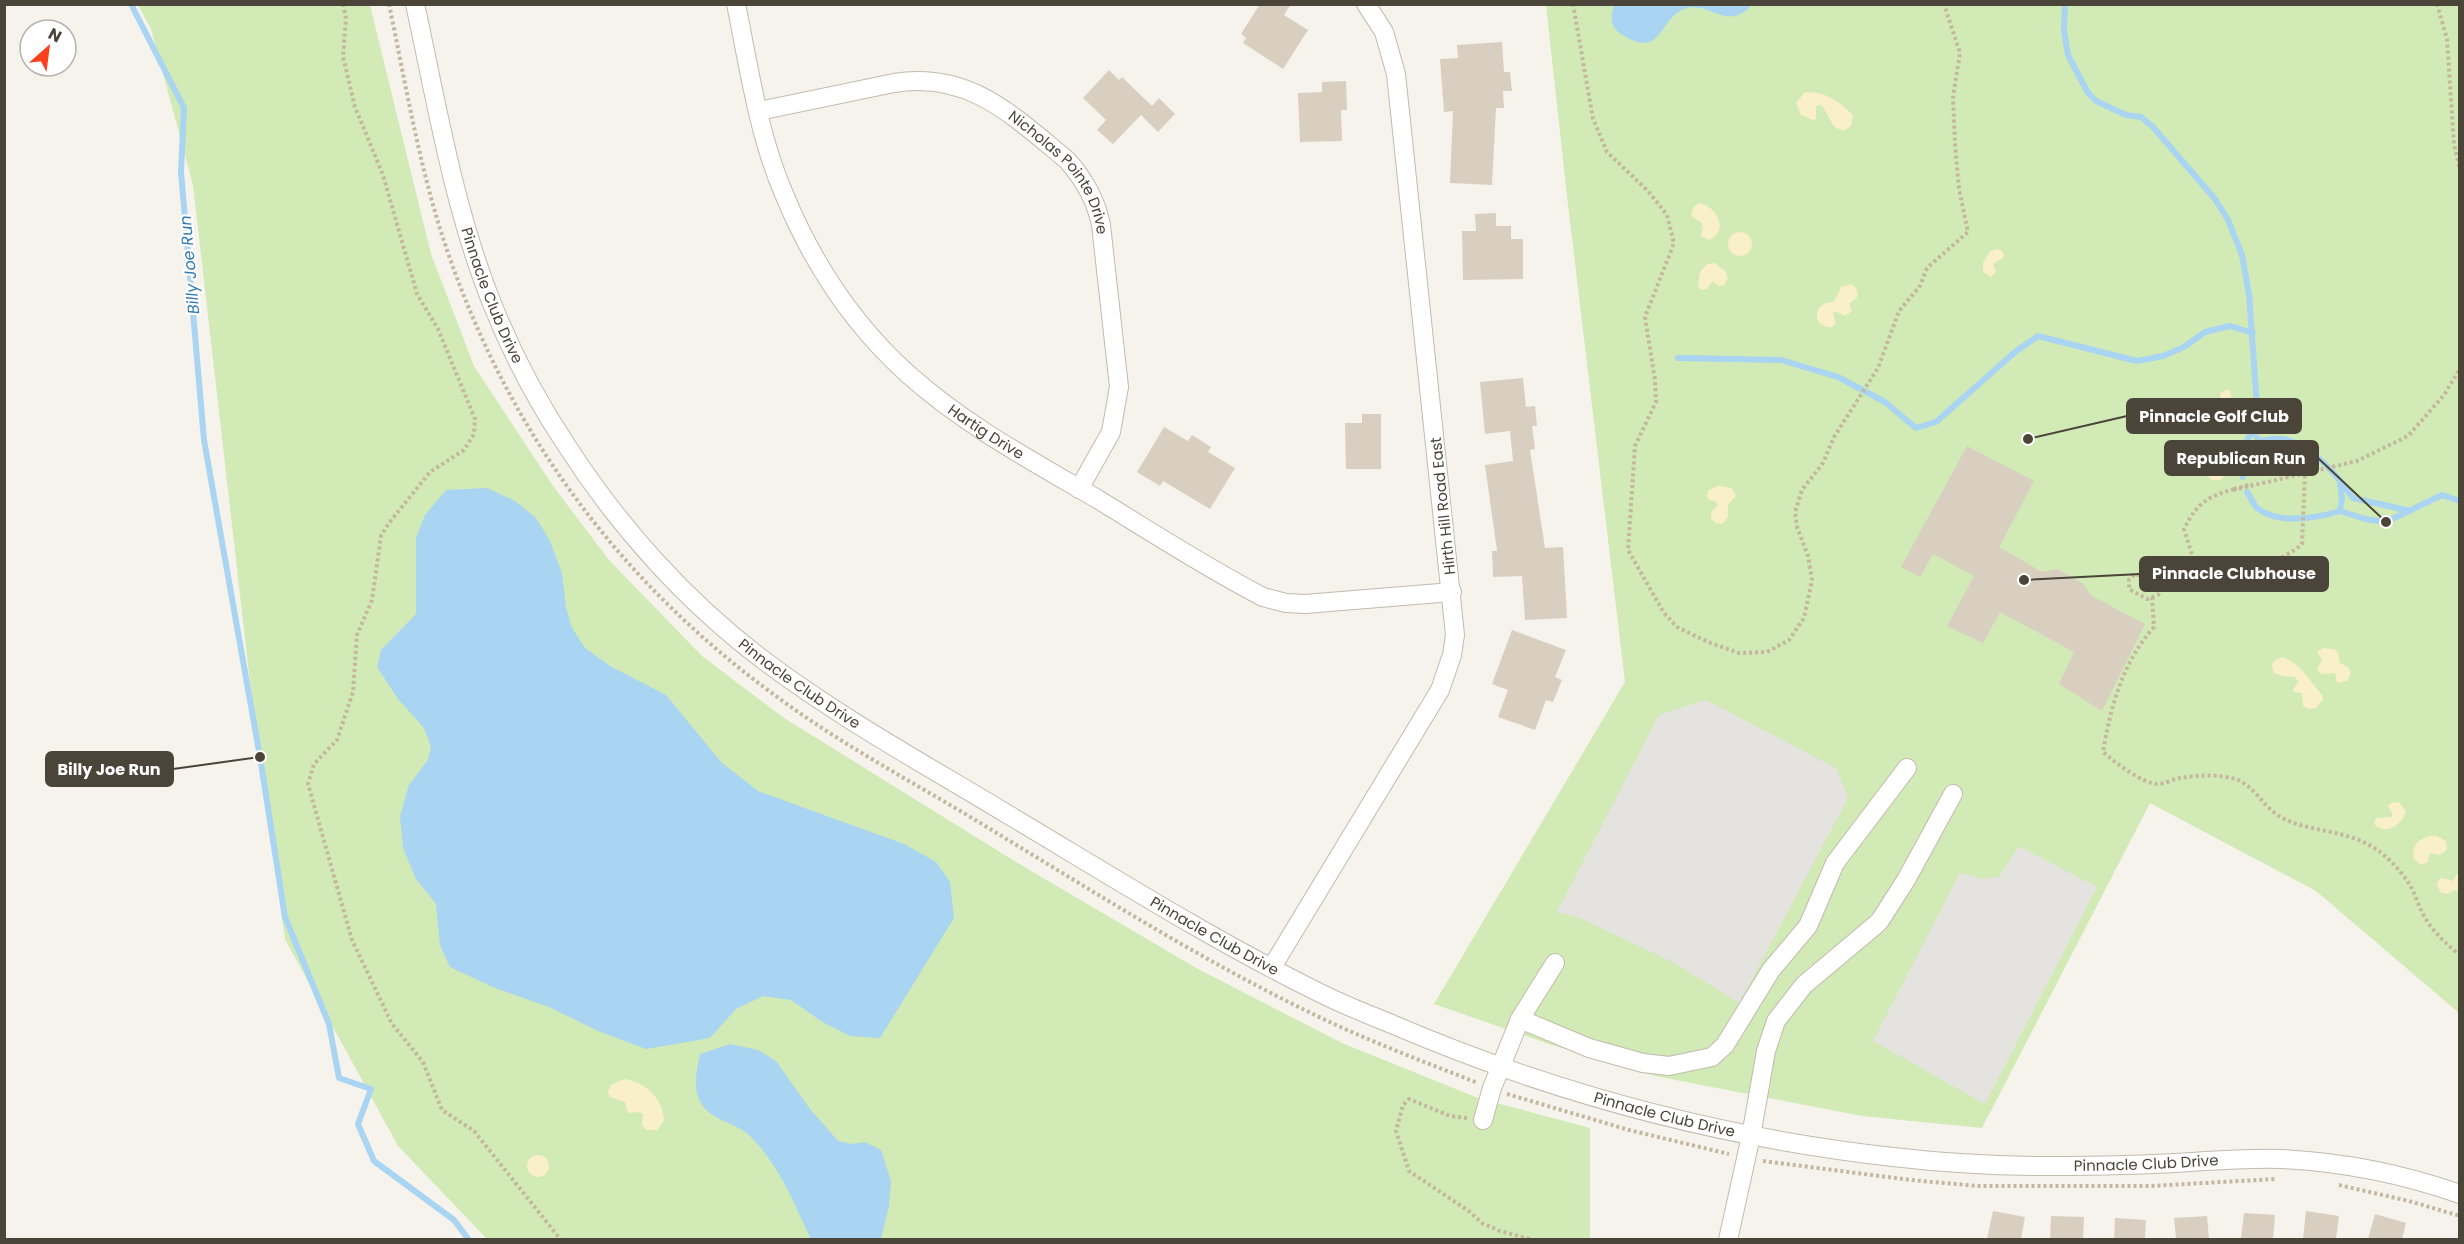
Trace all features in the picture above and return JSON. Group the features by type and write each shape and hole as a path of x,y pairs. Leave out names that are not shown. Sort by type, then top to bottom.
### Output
{"street":[{"name":"Pinnacle Club Drive","path":"415,4 449,161 468,233 492,305 525,373 563,440 604,499 656,561 760,658 825,704 1187,922 1324,995 1458,1053 1602,1100 1751,1136 1893,1157 2044,1167 2282,1159 2381,1172 2460,1194"},
{"name":"Hartig Drive","path":"736,4 769,152 779,182 803,235 823,272 850,311 909,375 988,434 1263,597 1305,604 1452,592"},
{"name":"Hirth Hill Road East","path":"1272,967 1440,690 1452,655 1455,635 1396,74 1384,32 1366,4"},
{"name":"Nicholas Pointe Drive","path":"759,111 911,80 941,81 960,86 993,102 1077,171 1098,210 1101,225 1119,387 1111,432 1079,489"},
{"path":"1520,1019 1588,1048 1643,1063 1669,1066 1712,1057 1725,1044 1772,970 1808,926 1835,862 1907,768"},
{"path":"1728,1239 1751,1136 1766,1052 1776,1021 1804,985 1879,922 1906,880 1953,794"},
{"path":"1483,1120 1492,1088 1520,1019 1555,963"}],"path":[{"path":"343,4 346,18 343,57 355,107 383,175 417,294 438,329 475,419 474,434 464,450 430,472 389,522 381,536 372,600 357,635 353,692 337,740 314,764 308,784 352,940 392,1024 423,1062 442,1110 474,1131 525,1191 561,1239"},
{"path":"389,4 429,188 446,248 497,373 531,434 580,507 611,545 663,600 721,653 782,700 834,735 1228,970 1368,1039 1492,1088 1629,1130 1746,1158 1835,1171 1978,1186 2151,1186 2278,1179"},
{"path":"1573,4 1593,119 1607,152 1648,191 1667,215 1674,243 1645,317 1655,380 1656,402 1635,446 1628,550 1664,613 1677,627 1739,654 1767,652 1789,640 1804,618 1812,580 1808,556 1797,527 1795,512 1802,490 1823,463 1834,437 1871,380 1887,347 1899,311 1920,286 1927,268 1968,232 1959,189 1955,144 1953,98 1960,53 1944,4"},
{"path":"2437,4 2447,39 2454,144 2460,170"},
{"path":"2233,490 2357,461 2408,436 2444,395 2460,369"},
{"path":"2169,581 2150,579 2135,574 2129,580 2129,589 2147,599 2158,595 2169,581 2193,569 2243,568 2270,562 2290,554 2302,544 2305,474"},
{"path":"2193,569 2193,558 2184,529 2197,506 2212,496 2290,476 2233,490"},
{"path":"2152,597 2154,627 2138,645 2120,681 2110,715 2103,752 2127,772 2158,784 2179,778 2208,775 2237,779 2276,814 2292,822 2332,831 2363,842 2380,852 2395,867 2410,885 2423,915 2435,931 2460,955"},
{"path":"1483,1120 1450,1116 1409,1099 1403,1105 1396,1131 1409,1171 1470,1212 1482,1223 1500,1231 1533,1239"},
{"path":"2334,1184 2409,1201 2460,1216"}],"green space":[{"path":"138,5 370,5 431,254 474,366 553,486 609,560 702,656 784,718 1016,862 1198,969 1342,1043 1478,1098 1590,1128 1590,1239 487,1239 398,1146 285,939 250,682 193,185 151,29"},
{"path":"1546,5 2459,5 2459,1013 2316,891 2150,803 1982,1128 1862,1116 1655,1076 1546,1043 1434,1004 1625,682"}],"sand":[{"path":"1805,92 1819,93 1837,101 1853,115 1851,126 1845,130 1836,128 1821,105 1816,106 1816,119 1801,115 1796,103"},
{"path":"1701,203 1712,210 1719,220 1719,231 1709,240 1701,236 1703,227 1701,222 1692,217 1694,208"},
{"path":"1740,232 1745,233 1751,239 1751,249 1745,255 1740,256 1735,255 1729,249 1728,244 1729,239 1735,233"},
{"path":"1997,249 2004,254 2003,258 1993,264 1996,272 1991,277 1983,272 1983,263 1990,251"},
{"path":"1715,263 1725,271 1728,278 1724,285 1719,286 1713,281 1707,289 1701,290 1698,286 1700,272 1707,264"},
{"path":"1852,284 1858,294 1857,298 1849,304 1852,311 1845,316 1835,311 1833,313 1836,323 1832,327 1819,323 1817,311 1819,308 1834,302 1841,287"},
{"path":"2230,391 2231,396 2227,416 2221,420 2216,417 2215,409 2221,402 2220,393"},
{"path":"2220,453 2224,456 2225,476 2219,480 2210,479 2208,477 2209,467 2216,465 2215,456"},
{"path":"1718,486 1732,488 1736,496 1728,505 1728,517 1722,524 1715,523 1711,518 1711,512 1718,505 1715,501 1709,500 1707,496 1709,490"},
{"path":"2323,648 2334,649 2338,653 2340,663 2349,668 2351,674 2347,681 2337,683 2335,673 2322,674 2317,670 2322,659 2317,652"},
{"path":"2282,657 2300,668 2322,695 2323,699 2316,708 2309,709 2303,706 2302,693 2294,692 2293,689 2299,682 2295,677 2274,673 2272,665 2274,661"},
{"path":"2399,802 2406,811 2401,821 2388,829 2374,824 2376,818 2392,817 2388,806"},
{"path":"2430,836 2437,836 2446,841 2447,850 2439,855 2430,853 2427,862 2421,865 2414,859 2415,847 2419,841"},
{"path":"2459,874 2459,892 2455,890 2447,894 2440,892 2437,885 2439,879 2453,881"},
{"path":"624,1079 646,1087 656,1098 664,1120 658,1130 646,1130 642,1124 643,1114 628,1113 625,1102 610,1097 608,1091 611,1085"},
{"path":"538,1155 546,1158 549,1166 546,1174 538,1177 530,1174 527,1166 530,1158"}],"shaded area":[{"path":"1706,700 1836,768 1848,798 1739,1003 1676,964 1578,917 1557,912 1659,715"},
{"path":"2019,846 2097,887 1985,1104 1873,1041 1960,873 1982,879 1999,877"}],"water":[{"path":"1614,4 1752,5 1743,13 1734,16 1726,16 1696,7 1687,8 1671,18 1655,39 1639,42 1622,35 1615,29 1612,19"},
{"path":"487,488 515,501 536,518 550,541 562,573 566,608 572,628 585,648 610,666 666,695 722,763 758,791 904,844 936,862 950,882 954,918 880,1038 850,1036 824,1023 791,1000 763,996 736,1009 710,1038 646,1049 598,1031 549,1007 495,988 450,967 440,945 436,904 416,879 403,848 400,816 409,785 428,760 431,747 424,728 398,699 377,667 381,650 416,614 416,538 425,515 446,490"},
{"path":"730,1044 758,1050 776,1061 810,1109 838,1141 852,1144 865,1142 881,1150 891,1181 889,1206 881,1239 811,1239 778,1172 760,1147 744,1131 717,1118 705,1109 698,1097 696,1085 700,1054"}],"building":[{"path":"1260,4 1291,4 1284,15 1308,30 1283,69 1243,43 1246,38 1241,34"},
{"path":"1502,42 1504,72 1510,72 1512,91 1503,91 1504,108 1496,108 1492,185 1450,183 1453,111 1444,112 1440,59 1458,58 1457,45"},
{"path":"1109,70 1119,80 1122,77 1152,106 1159,98 1175,114 1158,132 1141,115 1113,144 1097,130 1106,120 1083,98"},
{"path":"1346,81 1347,110 1341,110 1342,141 1300,142 1298,93 1322,92 1322,82"},
{"path":"1496,213 1496,226 1511,226 1511,239 1523,239 1523,279 1463,280 1462,231 1476,231 1475,214"},
{"path":"1523,378 1526,407 1535,406 1537,426 1532,426 1535,449 1530,450 1545,548 1563,547 1567,618 1525,620 1522,576 1493,577 1492,551 1497,551 1485,465 1513,461 1510,431 1485,434 1480,382"},
{"path":"1362,414 1381,414 1381,469 1346,469 1345,423 1362,423"},
{"path":"1164,427 1188,441 1192,435 1211,447 1208,452 1235,468 1210,509 1163,481 1160,486 1137,472"},
{"path":"1967,446 2034,481 1999,547 2042,572 2057,569 2082,583 2092,596 2145,624 2102,711 2059,684 2074,652 2000,612 1983,643 1947,626 1974,576 1933,554 1920,577 1901,567"},
{"path":"1512,630 1566,650 1555,677 1562,680 1553,702 1546,700 1535,730 1498,717 1508,690 1492,684"},
{"path":"1993,1211 2025,1217 2021,1239 1987,1239"},
{"path":"2306,1211 2339,1216 2336,1239 2303,1239"},
{"path":"2244,1213 2275,1215 2273,1239 2241,1239"},
{"path":"2375,1214 2406,1223 2402,1239 2368,1239"},
{"path":"2051,1216 2084,1217 2083,1239 2050,1239"},
{"path":"2207,1216 2209,1239 2176,1239 2174,1218"},
{"path":"2115,1218 2146,1220 2145,1239 2114,1239"}],"waterway":[{"name":"Billy Joe Run","path":"131,4 184,108 181,172 204,440 260,757 285,917 329,1024 339,1078 371,1089 358,1124 374,1161 454,1220 469,1240"},
{"path":"2065,4 2064,31 2068,55 2088,93 2096,101 2126,115 2141,117 2153,127 2215,199 2228,220 2242,255 2249,294 2257,406 2252,430 2259,441 2283,439 2294,442 2323,462 2353,498 2406,510"},
{"path":"1678,358 1781,360 1838,377 1885,402 1916,428 1936,422 2015,352 2038,336 2137,361 2163,356 2184,347 2205,332 2230,326 2253,333"},
{"path":"2243,477 2243,453 2252,430"},
{"path":"2340,483 2342,498 2340,511 2365,519 2386,522 2442,495 2460,501"},
{"path":"2247,492 2257,508 2276,517 2309,518 2340,511"}],"place":[{"name":"Pinnacle Golf Club","path":"2028,439"},
{"name":"Republican Run","path":"2386,522"},
{"name":"Pinnacle Clubhouse","path":"2024,580"},
{"name":"Billy Joe Run","path":"260,757"}]}
